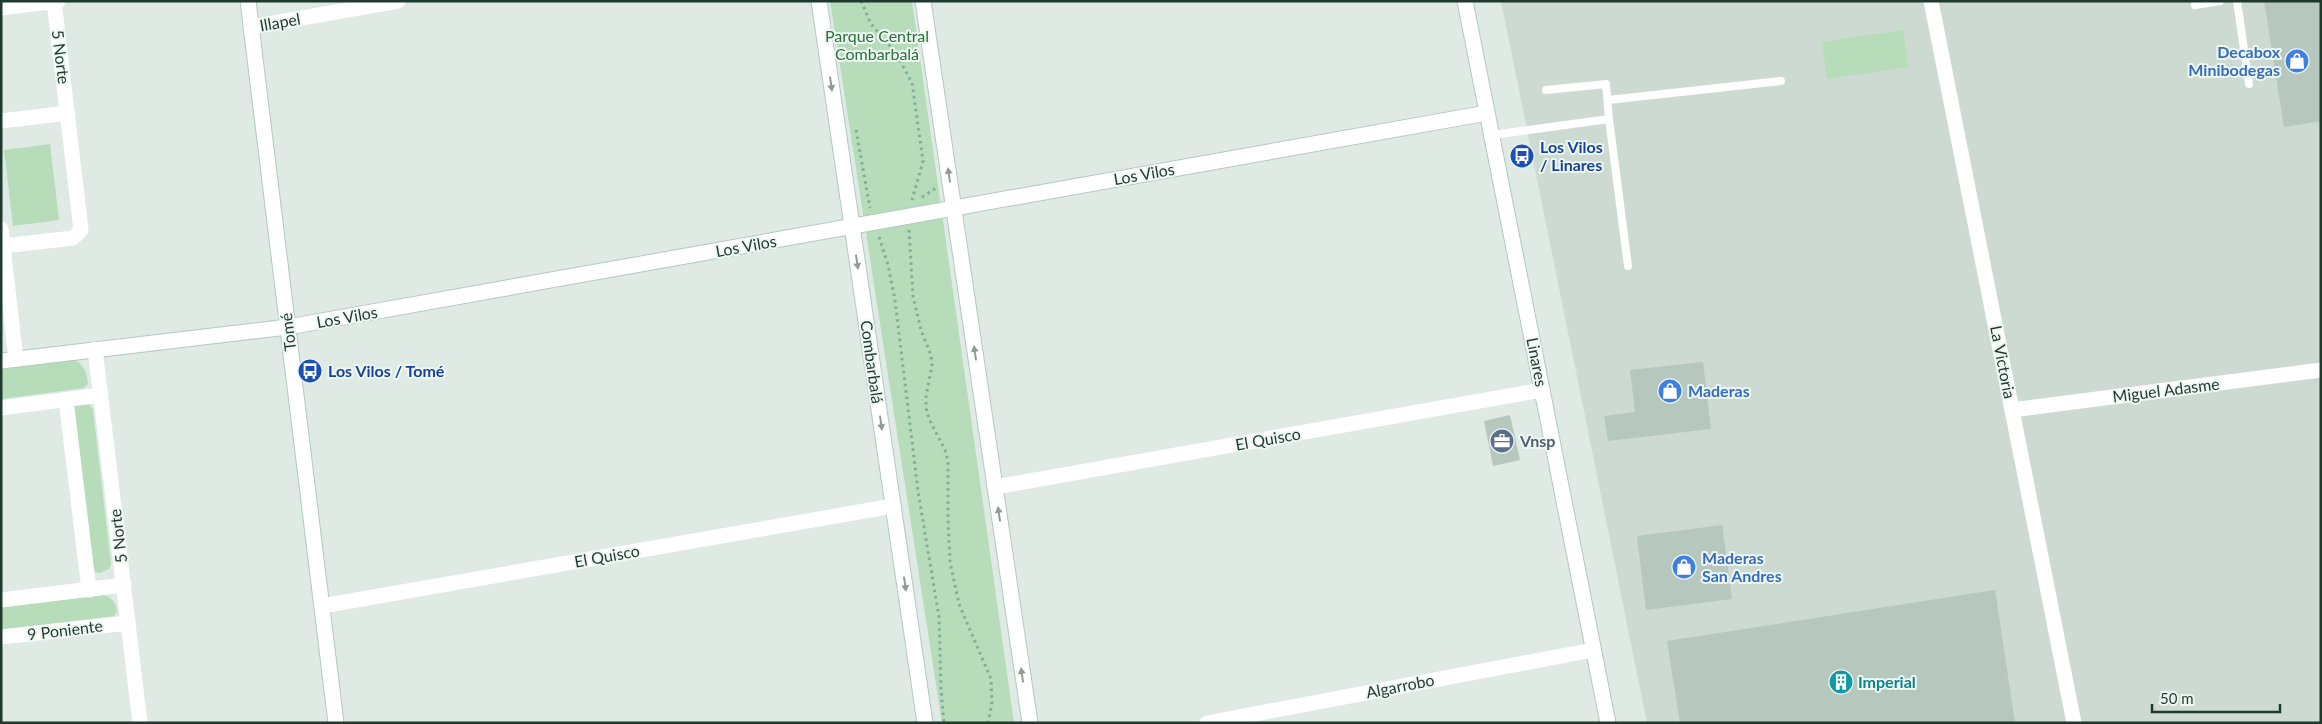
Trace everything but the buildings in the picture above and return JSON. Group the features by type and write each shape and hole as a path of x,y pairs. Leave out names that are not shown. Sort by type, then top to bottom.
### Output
{"street":[{"path":"1,8 58,1"},
{"name":"Tomé","path":"248,1 336,723"},
{"name":"Illapel","path":"251,27 398,1"},
{"name":"Combarbalá","path":"819,1 925,723"},
{"path":"923,1 1030,723"},
{"name":"Linares","path":"1465,1 1608,723"},
{"name":"La Victoria","path":"1931,1 2074,723"},
{"name":"5 Norte","path":"3,246 73,238 81,230 54,2"},
{"path":"1,121 68,113"},
{"name":"Los Vilos","path":"9,360 288,327 852,227 874,214 908,217 1487,113"},
{"path":"1,230 9,360"},
{"name":"5 Norte","path":"95,350 140,723"},
{"name":"Miguel Adasme","path":"2012,410 2321,370"},
{"name":"El Quisco","path":"995,487 1542,390"},
{"path":"1,408 101,395"},
{"path":"66,400 89,590"},
{"name":"El Quisco","path":"322,606 893,506"},
{"path":"1,600 124,585"},
{"name":"9 Poniente","path":"1,637 128,623"},
{"name":"Algarrobo","path":"1207,723 1594,650"}],"lane":[{"path":"2195,5 2220,1"},
{"path":"2237,1 2249,84"},
{"path":"1608,100 1781,81"},
{"path":"1546,90 1606,84 1628,266"},
{"path":"1492,135 1609,119"}],"path":[{"path":"861,1 871,24 896,53 912,83 923,161 912,203 950,180"},
{"path":"856,129 895,300 918,491 939,617 944,723"},
{"path":"847,194 862,192 865,211 874,214"},
{"path":"908,217 913,296 932,365 926,397 926,408 948,461 950,562 964,617 991,679 992,702 988,723"}],"shaded area":[{"path":"1501,1 2321,1 2321,723 1647,723"}],"green space":[{"name":"Parque Central Combarbalá","path":"830,1 912,1 1014,723 942,723"},
{"path":"1903,30 1908,67 1827,79 1822,42"},
{"path":"50,144 59,220 13,226 4,150"},
{"path":"72,359 79,363 86,372 88,384 84,388 1,399 1,367"},
{"path":"88,402 93,410 111,564 109,569 100,573 95,572 92,567 74,408 75,405"},
{"path":"98,593 113,601 117,611 114,616 1,630 1,604"}],"place":[{"name":"Decabox Minibodegas","path":"2297,61"},
{"name":"Los Vilos / Linares","path":"1522,156"},
{"name":"Los Vilos / Tomé","path":"310,371"},
{"name":"Maderas","path":"1670,391"},
{"name":"Vnsp","path":"1502,441"},
{"name":"Maderas San Andres","path":"1684,567"},
{"name":"Imperial","path":"1841,682"}]}
